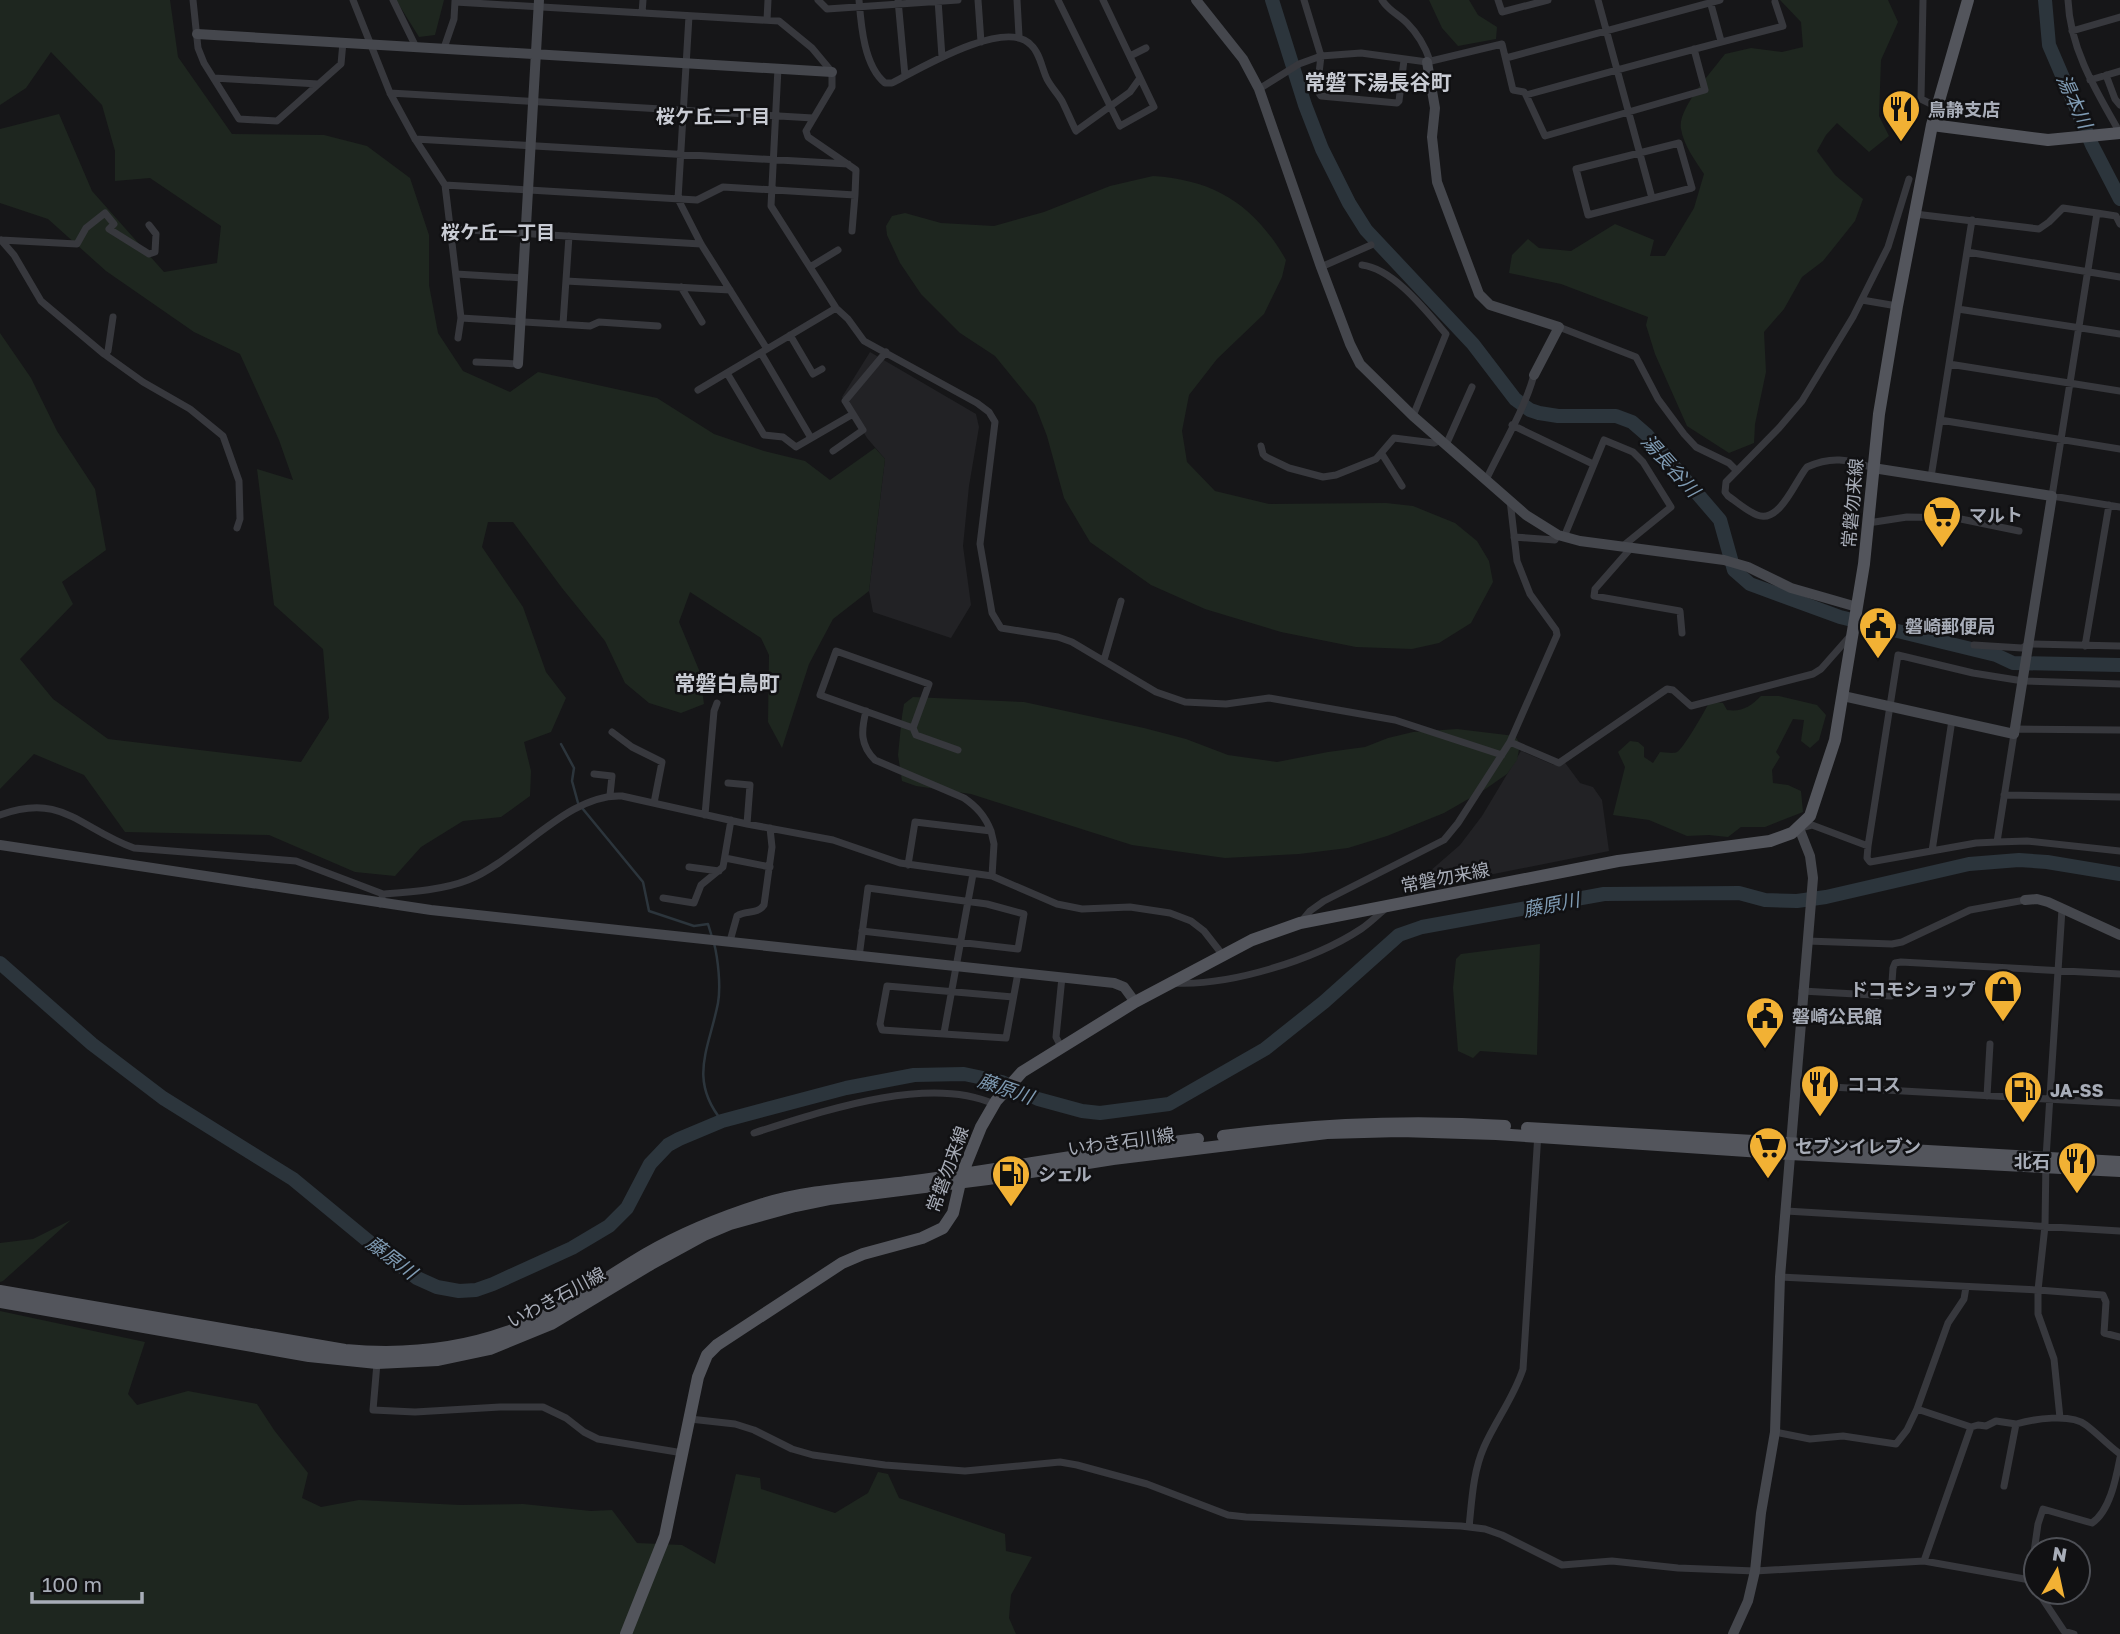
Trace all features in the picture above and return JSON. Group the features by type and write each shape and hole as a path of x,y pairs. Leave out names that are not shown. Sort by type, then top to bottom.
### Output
{"main road":[{"name":"常磐勿来線","path":"626,1634 666,1536 698,1377 711,1350 842,1263 863,1254 922,1238 943,1228 953,1213 960,1178 981,1127 996,1103 1021,1073 1135,1002 1222,954 1300,923 1618,862 1770,841 1800,828 1812,810 1835,740 1864,564 1872,468 1897,306 1932,125 1968,0"},
{"path":"1932,125 2048,141 2118,133"},
{"name":"いわき石川線","path":"0,1291 345,1350 377,1353 430,1351 483,1340 540,1318 682,1235 766,1203 813,1193 960,1178 1304,1135 1400,1131 1538,1133 2046,1162 2120,1162"},
{"name":"いわき石川線","path":"2046,1162 2120,1171"},
{"name":"いわき石川線","path":"0,1302 309,1356 377,1363 438,1360 506,1343 551,1324 650,1264 730,1224 829,1199 960,1178"}],"street":[{"path":"193,0 201,55 239,119 277,121 341,64 343,42"},
{"path":"354,0 390,93 415,139 445,185 461,318 458,338"},
{"path":"393,0 416,47"},
{"path":"642,13 643,0"},
{"path":"767,20 768,0"},
{"path":"818,0 827,9 860,3 958,0"},
{"path":"978,0 981,42"},
{"path":"1017,0 1019,36"},
{"path":"1058,0 1120,126 1154,107 1103,0"},
{"path":"1196,0 1243,59 1259,89 1356,358 1376,382 1510,500 1543,527 1561,536 1737,563 1855,621 1821,669 1803,677 1691,706 1673,690 1667,689 1559,762 1510,741"},
{"path":"1304,0 1321,56 1318,90 1321,96 1392,104 1399,101 1404,60"},
{"path":"1382,0 1393,14 1403,19 1420,38 1429,61 1435,108 1432,136 1437,182 1479,294 1496,307 1559,327 1636,357 1658,399 1684,434 1696,447 1729,463 1736,470"},
{"path":"1498,0 1502,12 1548,0"},
{"path":"1598,0 1652,198"},
{"path":"1506,58 1720,0"},
{"path":"1923,0 1921,99 1937,107"},
{"path":"2068,0 2072,32 2090,80 2118,133"},
{"path":"444,48 454,19 455,1 539,3 642,13 779,21 812,48 832,72 832,87 806,131 807,137 856,170 852,231"},
{"path":"938,1 942,57"},
{"path":"1710,1 1721,41"},
{"path":"898,2 905,76"},
{"path":"1526,95 1783,26 1776,2"},
{"path":"476,362 517,364 539,3"},
{"path":"860,3 864,44 879,78 888,84 942,57 981,42 1019,36 1036,51 1048,82 1061,99 1076,131 1130,92 1140,78"},
{"path":"689,16 678,199 811,438"},
{"path":"2072,32 2120,17"},
{"path":"197,34 832,72"},
{"path":"1259,89 1298,64 1321,56 1361,52 1404,60 1429,61 1502,44 1513,90 1524,92 1545,136 1705,90 1694,49"},
{"path":"1130,56 1146,48"},
{"path":"778,68 771,206 836,308 864,341 977,403 989,412 995,422 981,544 992,614 1001,628 1058,637 1072,642 1169,698 1185,702 1226,704 1269,698 1370,715 1395,720 1502,755"},
{"path":"2090,80 2120,71"},
{"path":"2106,75 2120,105"},
{"path":"214,78 318,84"},
{"path":"390,93 813,118"},
{"path":"415,139 848,164"},
{"path":"1679,143 1692,188 1588,215 1576,169 1640,154 1679,143"},
{"path":"1909,179 1883,260 1862,300 1802,401 1736,470 1726,482 1725,492 1755,514 1766,516 1788,499 1807,467 1834,459 1844,459 1872,468 2120,507"},
{"path":"445,185 697,200 723,187 855,195"},
{"path":"1898,216 1972,220 2039,229 2063,208 2116,216 2120,224"},
{"path":"1,240 76,244 86,228 105,213 114,224 109,229 149,254 155,252 156,234 149,225"},
{"path":"1997,842 2097,213"},
{"path":"1931,477 1972,220"},
{"path":"451,229 701,244"},
{"path":"563,324 569,236"},
{"path":"1,240 14,255 41,301 104,354 143,382 190,410 223,436 239,481 240,519 237,528"},
{"path":"1321,267 1371,245"},
{"path":"810,267 838,250"},
{"path":"1966,253 2120,277"},
{"path":"1362,265 1373,266 1386,273 1424,308 1446,334 1413,416"},
{"path":"456,274 523,278"},
{"path":"566,281 730,290"},
{"path":"681,287 702,323"},
{"path":"1862,300 1897,306"},
{"path":"698,390 836,308"},
{"path":"1958,309 2120,334"},
{"path":"104,354 108,351 113,317"},
{"path":"461,318 590,326 599,322 658,327"},
{"path":"1486,480 1527,400 1534,375 1559,327"},
{"path":"790,335 813,374 822,369"},
{"path":"833,451 863,430 845,401 886,352"},
{"path":"1949,364 2120,391"},
{"path":"727,373 764,435 783,438 796,447 853,414"},
{"path":"1443,443 1472,387"},
{"path":"1940,420 2120,449"},
{"path":"1512,425 1593,464"},
{"path":"1261,446 1266,457 1289,468 1323,477 1365,465 1382,454 1394,438 1443,443"},
{"path":"1514,537 1555,540 1561,536 1604,440 1633,452 1643,462 1671,507 1627,547 1595,589 1594,596 1680,611 1682,633"},
{"path":"1382,454 1402,486"},
{"path":"1300,923 1324,901 1444,840 1458,823 1510,741 1557,635 1530,594 1517,561 1510,500"},
{"path":"2085,646 2109,505"},
{"path":"1868,523 1907,517 1956,518 2019,531"},
{"path":"1104,660 1121,601"},
{"path":"1974,645 2022,648 2120,646"},
{"path":"913,728 820,695 836,651 929,684 913,728 916,735 958,750"},
{"path":"2120,684 1973,673 1898,655 1867,858 1870,862 1997,842 2027,841 2120,851"},
{"path":"1843,696 2015,731 2120,730"},
{"path":"705,814 714,711 717,703"},
{"path":"866,711 863,743 875,760 964,798 986,819 994,844 992,876"},
{"path":"1932,851 1952,720"},
{"path":"612,732 632,747 662,762 654,803"},
{"path":"594,774 612,776 610,795"},
{"path":"728,783 750,785 747,824"},
{"path":"0,815 37,807 55,809 70,814 110,839 134,848 296,861 382,899 468,880 580,806 610,795 843,843 908,864 992,876 1057,904 1082,909 1130,907 1170,913 1191,921 1204,931 1222,954"},
{"path":"2004,795 2120,797"},
{"path":"663,898 694,903 701,885 723,867 731,820"},
{"path":"908,864 915,822 991,831"},
{"path":"1733,1634 1748,1601 1755,1571 1761,1513 1775,1432 1780,1277 1812,878 1810,856 1800,828 1812,825 1868,846"},
{"path":"730,941 737,916 744,912 758,911 764,905 772,847 770,828"},
{"path":"0,845 382,899 859,957 1119,984 1135,1002"},
{"path":"725,858 770,867"},
{"path":"689,867 719,871"},
{"path":"944,1033 973,874"},
{"path":"859,957 862,930 868,888 968,902 1024,914 1018,949 862,930"},
{"path":"1806,941 1892,944 1902,942 1970,910 2037,899 2120,935"},
{"path":"1170,983 1192,984 1238,976 1291,962 1361,930 1390,905"},
{"path":"2060,1418 2054,1359 2038,1314 2038,1294 2045,1226 2046,1162 2062,909"},
{"path":"1802,991 1891,996 1895,962 2120,974"},
{"path":"1013,998 887,986 881,1030 1006,1038 1018,973"},
{"path":"1061,1047 1056,1037 1062,977"},
{"path":"1987,1096 1990,1044"},
{"path":"1795,1085 2120,1103"},
{"path":"754,1133 825,1111 917,1093 961,1093 996,1103"},
{"path":"1469,1527 1475,1473 1484,1446 1518,1385 1523,1369 1538,1133"},
{"path":"1786,1211 2120,1231"},
{"path":"1780,1277 1966,1287 2105,1299 2104,1333 2120,1336"},
{"path":"1775,1432 1810,1439 1843,1436 1895,1444 1907,1430 1917,1409 1948,1323 1964,1299 1966,1287"},
{"path":"377,1363 373,1410 415,1412 543,1407 598,1439 683,1453"},
{"path":"1917,1409 1971,1427 1978,1424 1986,1426 1996,1421 2016,1424 2034,1419 2060,1418 2084,1423 2120,1456 2117,1476 2098,1519 2092,1523 2043,1509 2036,1536"},
{"path":"690,1419 735,1424 754,1430 792,1449 813,1455 885,1465 965,1471 1060,1462 1077,1465 1147,1484 1228,1515 1485,1529 1562,1565 1612,1561 1678,1568 1755,1571 1924,1561 2022,1579"},
{"path":"2004,1486 2016,1424"},
{"path":"1924,1561 1971,1427"},
{"path":"2048,1606 2064,1631 2074,1634"}],"shaded area":[{"path":"0,0 170,0 178,57 232,134 324,135 367,146 410,178 429,235 429,285 438,333 463,371 510,392 538,372 657,398 714,434 805,461 830,480 875,448 885,459 869,591 833,619 809,664 782,748 768,722 769,655 761,638 690,592 679,622 699,670 704,704 681,713 649,703 625,683 605,641 513,522 488,522 482,547 523,607 546,672 566,698 551,732 524,742 531,771 530,796 501,817 463,821 421,847 395,876 355,872 269,835 125,832 84,775 34,754 0,789 0,333 31,378 57,431 95,489 106,550 62,582 73,604 20,659 53,699 108,739 301,762 329,718 323,649 274,605 257,469 293,480 279,440 240,354 194,332 106,271 48,219 0,203 0,129 59,114 92,191 164,272 217,263 221,226 150,178 115,181 115,151 102,105 51,52 26,88 0,105"},
{"path":"396,0 444,0 435,35 419,37"},
{"path":"1429,0 1469,0 1478,15 1497,27 1496,39 1458,46 1442,28"},
{"path":"1780,0 1888,0 1898,22 1881,60 1879,116 1889,136 1869,152 1837,123 1817,151 1835,175 1863,199 1855,221 1823,261 1802,277 1784,309 1764,332 1766,372 1755,424 1754,443 1729,453 1687,426 1655,354 1646,325 1648,317 1561,284 1509,273 1512,255 1528,239 1539,248 1571,251 1615,224 1654,240 1650,256 1665,256 1694,208 1704,174 1682,135 1681,121 1684,111 1725,54 1751,48 1782,52 1803,47 1801,22"},
{"path":"1153,176 1196,183 1232,199 1261,225 1286,260 1282,277 1264,314 1217,359 1189,395 1182,431 1187,462 1215,491 1269,504 1386,503 1413,506 1455,523 1477,541 1489,561 1493,582 1471,623 1439,643 1412,649 1356,647 1281,632 1205,609 1151,585 1090,542 1064,498 1047,436 1035,405 995,356 960,333 921,294 900,263 887,235 886,226 892,216 905,213 941,223 994,226 1044,212 1110,186"},
{"path":"870,352 976,414 979,427 963,546 971,605 951,638 873,612 869,591 885,459 867,438 842,397"},
{"path":"1761,696 1779,696 1817,705 1826,715 1819,740 1810,748 1801,741 1804,720 1793,719 1776,752 1780,757 1772,770 1773,783 1788,785 1801,791 1803,812 1765,827 1741,827 1728,837 1687,836 1649,820 1613,815 1625,767 1618,752 1630,741 1638,742 1644,747 1644,757 1653,763 1660,752 1673,753 1680,750 1710,701 1723,703 1727,710 1737,710 1749,706"},
{"path":"913,697 1024,702 1144,728 1186,739 1228,755 1277,762 1365,747 1413,732 1457,729 1515,736 1520,744 1517,760 1507,774 1484,790 1444,813 1387,836 1348,848 1225,858 1132,845 971,794 916,786 902,781 898,755 902,716 904,704"},
{"path":"1521,751 1554,765 1563,760 1580,783 1593,787 1602,800 1609,851 1414,890 1414,885 1460,845 1482,816"},
{"path":"1540,944 1537,1055 1480,1051 1473,1058 1458,1051 1453,988 1456,959 1461,954"},
{"path":"71,1220 0,1282 0,1243 33,1239"},
{"path":"0,1311 145,1342 128,1394 137,1405 188,1391 257,1404 308,1473 302,1498 321,1507 359,1500 460,1505 523,1504 591,1511 612,1510 637,1543 682,1545 715,1564 736,1474 760,1478 761,1489 835,1513 868,1493 878,1472 888,1474 899,1498 1005,1534 1006,1551 1032,1557 1011,1595 1009,1618 1016,1634 0,1634"}],"waterway":[{"name":"湯長谷川","path":"1272,0 1305,105 1322,149 1366,230 1473,344 1515,399 1530,410 1558,416 1616,416 1632,422 1647,435 1720,520 1734,570 1750,584 1840,617 1996,655 2013,663 2120,665"},
{"name":"湯本川","path":"2045,0 2049,45 2092,145 2120,199"},
{"path":"561,744 574,768 572,781 578,803 643,882 649,911 694,926 708,924 712,937"},
{"name":"藤原川","path":"0,963 92,1044 163,1098 293,1179 417,1278 437,1287 459,1291 476,1290 493,1284 572,1248 609,1226 627,1208 650,1164 668,1145 679,1139 722,1121 846,1088 914,1075 964,1074 1002,1082 1038,1099 1082,1111 1100,1113 1169,1104 1265,1049 1324,1002 1399,935 1422,927 1604,894 1739,893 1765,900 1797,901 1826,897 1969,864 2019,860 2120,874"},
{"path":"714,943 719,973 719,996 706,1049 703,1077 712,1106 722,1121"}],"place":[{"name":"鳥静支店","path":"1901,143"},
{"name":"マルト","path":"1942,549"},
{"name":"磐崎郵便局","path":"1878,660"},
{"name":"ドコモショップ","path":"2003,1023"},
{"name":"磐崎公民館","path":"1765,1050"},
{"name":"ココス","path":"1820,1118"},
{"name":"JA-SS","path":"2023,1124"},
{"name":"セブンイレブン","path":"1768,1180"},
{"name":"北石","path":"2077,1195"},
{"name":"シェル","path":"1011,1208"}],"district":[{"name":"常磐下湯長谷町","path":"1378,82"},
{"name":"桜ケ丘二丁目","path":"713,115"},
{"name":"桜ケ丘一丁目","path":"498,231"},
{"name":"常磐白鳥町","path":"727,683"}]}
